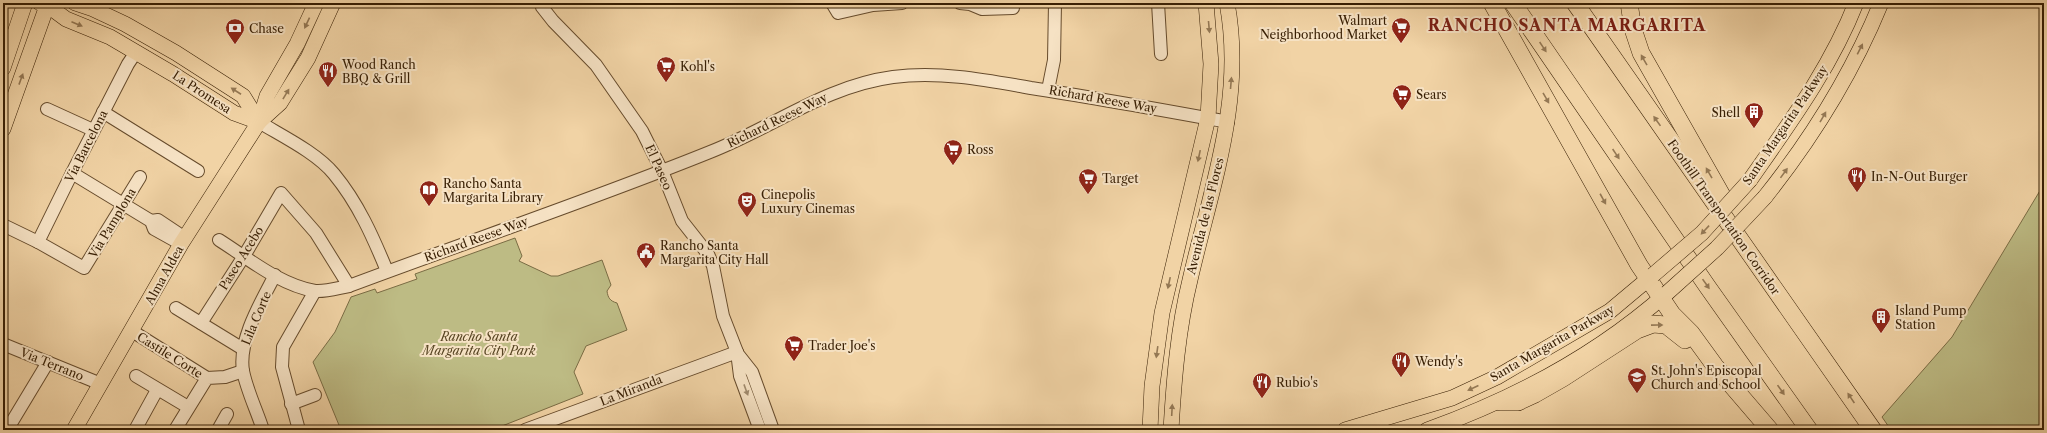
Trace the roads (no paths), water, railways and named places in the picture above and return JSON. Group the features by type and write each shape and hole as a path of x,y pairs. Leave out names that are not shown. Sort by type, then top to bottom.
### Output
{"highway":[{"path":"1492,3 1651,277 1664,295 1672,314 1691,333 1715,366 1770,430"},
{"path":"1513,3 1707,286 1810,430"},
{"name":"Foothill Transportation Corridor","path":"1575,3 1792,316 1809,336 1873,430"},
{"path":"1629,3 1632,29 1641,53 1737,221 1808,327 1809,336"},
{"path":"1500,402 1518,402 1535,394 1563,378 1637,330 1653,324 1666,325 1691,345 1703,358 1715,366"}],"main road":[{"path":"3,68 25,3"},
{"name":"La Promesa","path":"75,3 113,18 176,53 243,96 259,122"},
{"name":"Alma Aldea","path":"259,122 267,96 297,44 316,3"},
{"name":"Alma Aldea","path":"74,430 183,241 259,122 280,103 308,58 333,3"},
{"name":"Avenida de las Flores","path":"1150,430 1152,386 1162,313 1208,118 1211,64 1206,3"},
{"name":"Avenida de las Flores","path":"1171,430 1173,390 1182,315 1215,183 1228,122 1233,64 1230,22 1226,3"},
{"name":"Santa Margarita Parkway","path":"1345,430 1452,398 1497,377 1610,312 1674,259 1702,233 1750,180 1811,90 1830,57 1856,3"},
{"name":"Santa Margarita Parkway","path":"1427,430 1500,402 1563,368 1608,338 1664,295 1717,248 1764,198 1820,122 1871,28 1881,3"},
{"path":"3,129 49,4"},
{"name":"La Promesa","path":"49,4 66,19 110,37 234,113 259,122"},
{"path":"110,37 118,36 127,39 166,56 176,53"}],"street":[{"name":"El Paseo","path":"541,3 542,7 553,21 596,65 642,131 662,171 682,221 701,243 710,260 723,316 737,352 740,376 760,430"},
{"path":"832,3 838,13 873,4 902,3"},
{"path":"967,3 982,9 1013,8"},
{"path":"1048,90 1054,60 1054,3"},
{"path":"1158,3 1161,54"},
{"name":"Via Barcelona","path":"38,242 93,130 128,64 136,52"},
{"name":"Richard Reese Way","path":"219,240 291,284 315,290 333,290 349,286 662,171 733,143 814,100 856,86 892,77 925,74 964,77 1048,90 1228,122"},
{"path":"47,109 93,130"},
{"path":"103,112 198,171"},
{"path":"259,122 304,149 334,174 357,208 370,231 387,271"},
{"path":"72,173 151,221 154,229 183,241"},
{"name":"Via Pamplona","path":"38,242 84,268 140,177"},
{"name":"Paseo Acebo","path":"201,322 244,256 280,193 316,233 349,286"},
{"path":"3,225 38,242"},
{"name":"Lila Corte","path":"263,430 243,371 243,349 255,315 275,275"},
{"path":"299,430 282,367 283,347 315,290"},
{"path":"176,308 243,349"},
{"name":"Castile Corte","path":"132,331 207,378"},
{"name":"Via Terrano","path":"3,344 101,384"},
{"name":"El Paseo","path":"737,352 752,372 773,430"},
{"name":"La Miranda","path":"526,430 737,352"},
{"path":"7,430 48,362"},
{"path":"175,430 207,378 225,377 243,371"},
{"path":"136,376 188,408"},
{"path":"135,430 158,390"},
{"path":"291,404 315,395"},
{"path":"218,430 227,414"}],"place":[{"name":"Walmart Neighborhood Market","path":"1401,44"},
{"name":"Chase","path":"235,45"},
{"name":"Kohl's","path":"666,83"},
{"name":"Wood Ranch BBQ & Grill","path":"328,88"},
{"name":"Sears","path":"1402,111"},
{"name":"Shell","path":"1754,129"},
{"name":"Ross","path":"953,166"},
{"name":"In-N-Out Burger","path":"1857,193"},
{"name":"Target","path":"1088,195"},
{"name":"Rancho Santa Margarita Library","path":"429,207"},
{"name":"Cinepolis Luxury Cinemas","path":"747,218"},
{"name":"Rancho Santa Margarita City Hall","path":"646,269"},
{"name":"Island Pump Station","path":"1881,334"},
{"name":"Trader Joe's","path":"794,362"},
{"name":"Wendy's","path":"1401,378"},
{"name":"St. John's Episcopal Church and School","path":"1637,394"},
{"name":"Rubio's","path":"1262,399"}],"district":[{"name":"RANCHO SANTA MARGARITA","path":"1567,25"}],"park label":[{"name":"Rancho Santa Margarita City Park","path":"479,343"}]}
